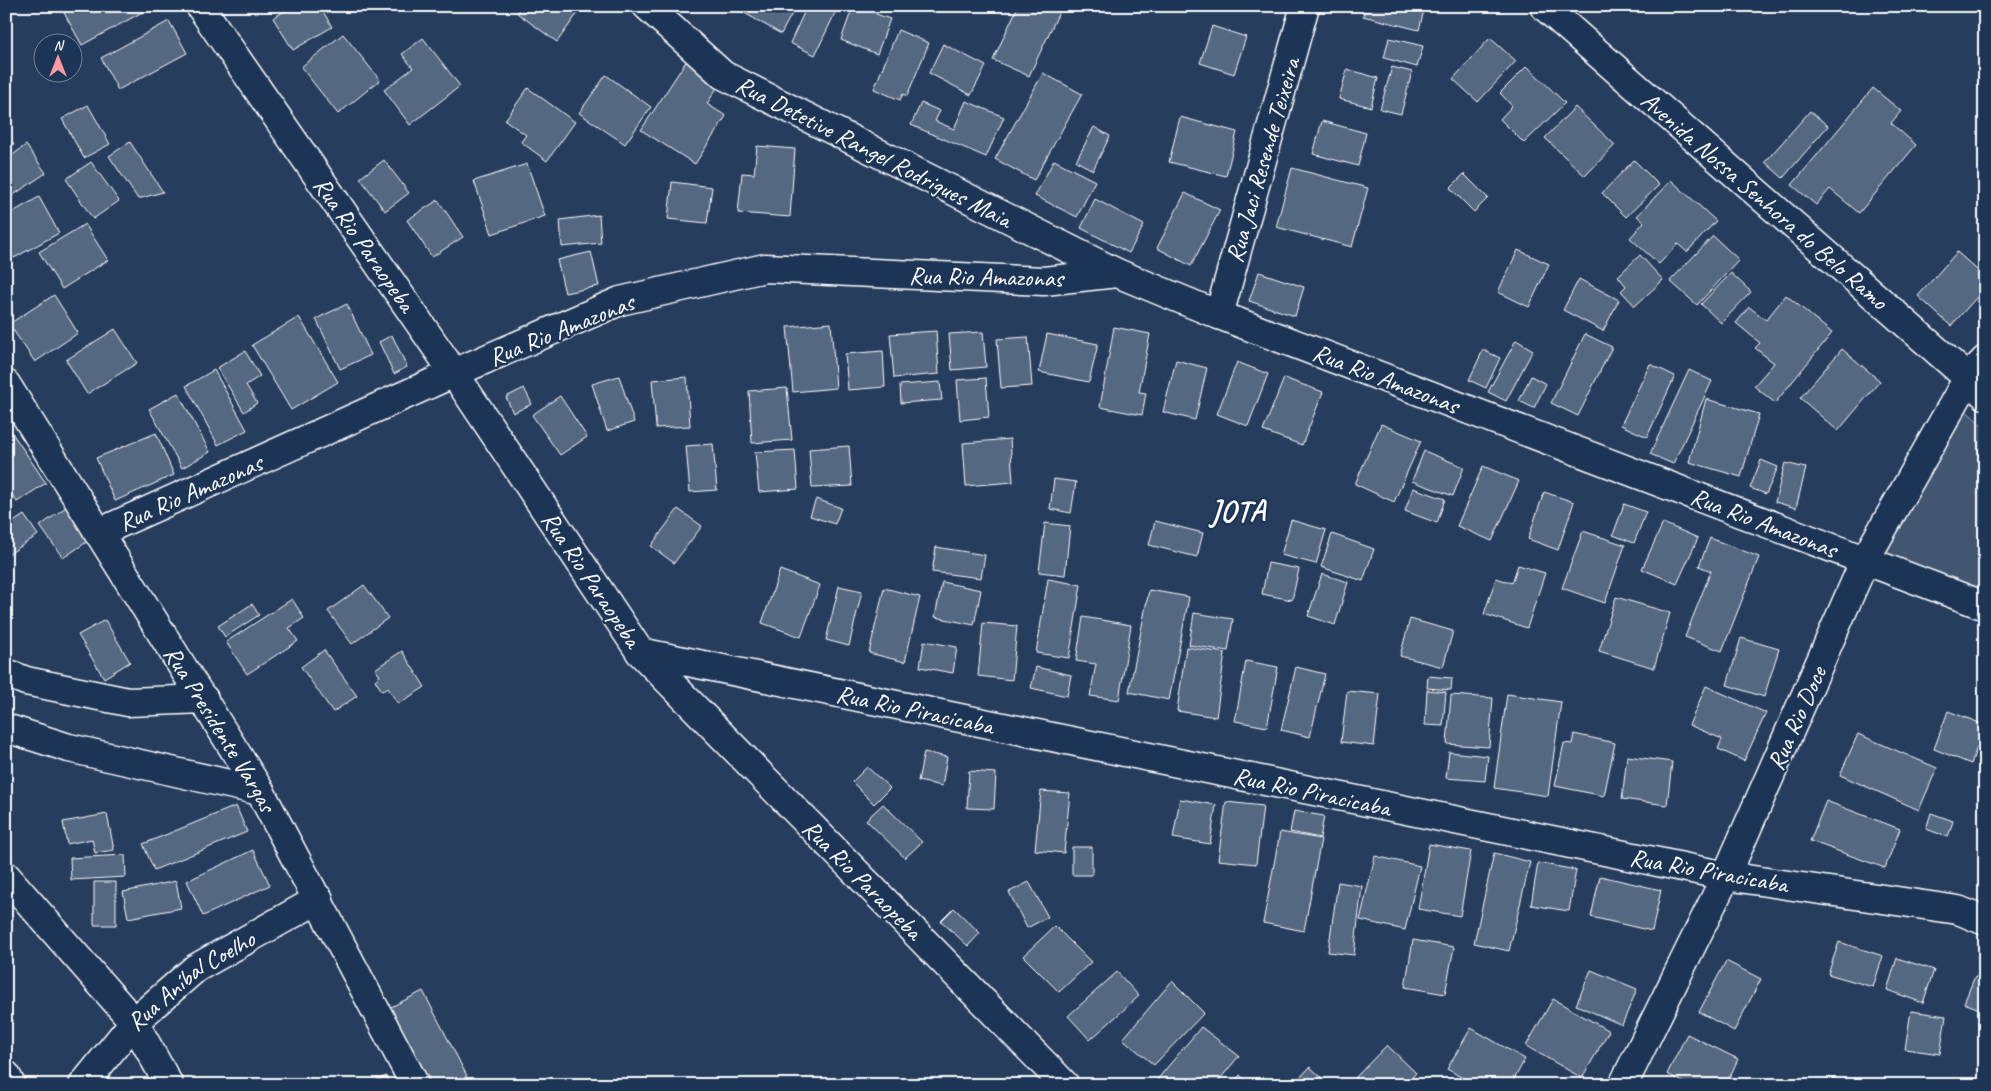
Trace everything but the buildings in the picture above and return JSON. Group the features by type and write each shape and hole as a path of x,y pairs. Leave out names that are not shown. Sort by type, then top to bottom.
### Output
{"street":[{"name":"Rua Rio Paraopeba","path":"200,6 454,373 640,652 1066,1085"},
{"name":"Rua Detetive Rangel Rodrigues Maia","path":"647,6 724,75 1117,273"},
{"name":"Rua Jaci Resende Teixeira","path":"1219,315 1305,6"},
{"name":"Avenida Nossa Senhora do Belo Ramo","path":"1544,6 1979,378"},
{"name":"Rua Rio Amazonas","path":"98,533 620,300 765,268 1044,281 1117,273 1219,315 1985,606"},
{"name":"Rua Rio Doce","path":"1623,1085 1726,876 1865,560 1979,378"},
{"name":"Rua Presidente Vargas","path":"6,384 260,791 319,899 415,1085"},
{"name":"Rua Rio Piracicaba","path":"640,652 1726,876 1958,910 1985,921"},
{"path":"6,673 26,681 128,702 204,699"},
{"path":"6,728 69,748 260,791"},
{"path":"6,876 134,1022 168,1085"},
{"name":"Rua Aníbal Coelho","path":"83,1085 134,1022 196,968 319,899"},
{"path":"6,1075 11,1085"}],"shaded area":[{"path":"1962,407 1985,428 1985,597 1872,557"}],"district":[{"name":"JOTA","path":"1238,511"}]}
